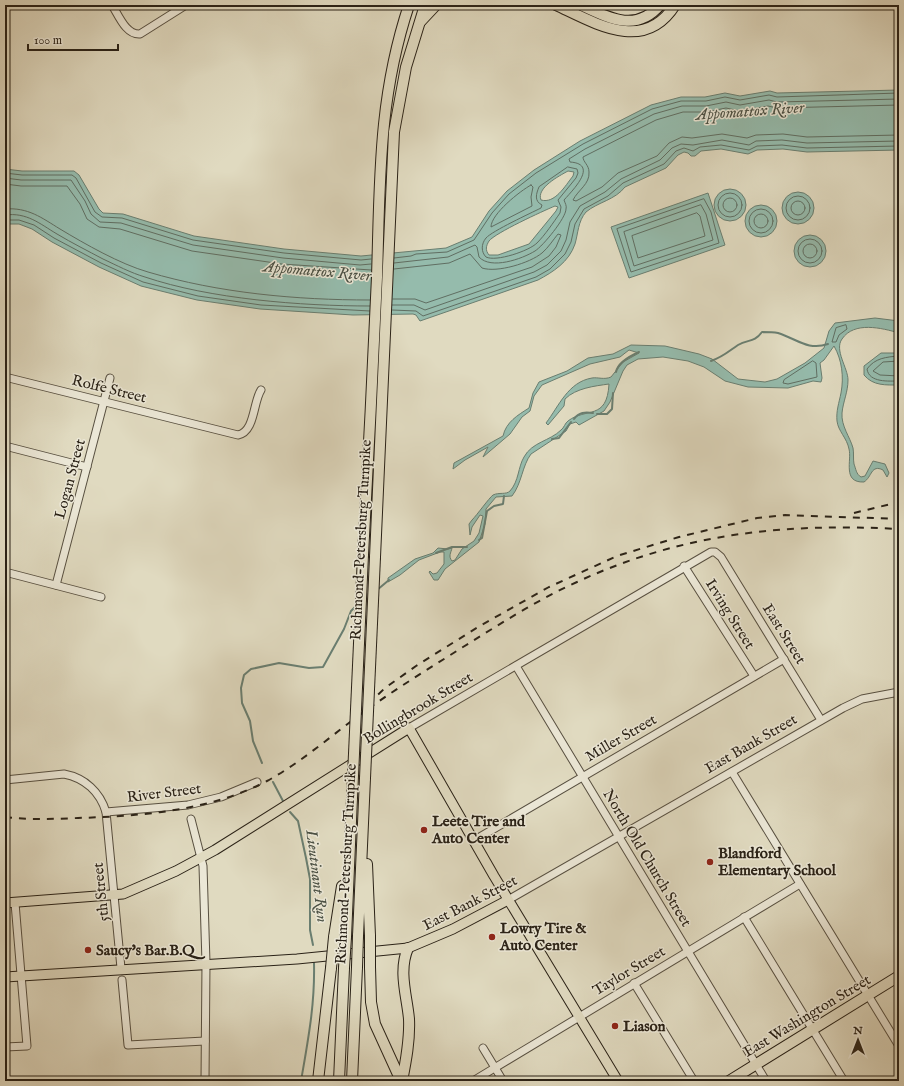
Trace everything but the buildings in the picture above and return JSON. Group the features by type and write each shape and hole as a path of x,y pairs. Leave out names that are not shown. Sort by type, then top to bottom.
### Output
{"highway":[{"name":"Richmond-Petersburg Turnpike","path":"339,1081 374,346 380,148 385,105 393,62 409,5"},
{"name":"Richmond-Petersburg Turnpike","path":"352,1081 384,355 391,229 393,149 396,120 406,67 426,5"},
{"path":"419,24 436,5"},
{"path":"556,5 604,27 633,32 656,25 669,14 675,5"},
{"path":"581,5 607,17 627,21 643,18 660,5"},
{"path":"364,798 373,1016 394,1067 402,1081"},
{"path":"318,1081 334,937 350,836"},
{"path":"402,1081 407,1056 409,1034 403,965 408,948"},
{"name":"East Washington Street","path":"729,1081 869,996 899,976"},
{"path":"322,1049 322,1081"}],"main road":[{"path":"409,728 473,841 618,1081"},
{"name":"Bollingbrook Street","path":"5,903 114,896 176,871 248,831 409,728"},
{"name":"East Bank Street","path":"5,977 121,968 297,959 408,948 453,929 508,900"}],"street":[{"path":"112,5 130,32 136,34 140,34 186,5"},
{"name":"Rolfe Street","path":"5,377 238,435 245,432 249,428 256,400 261,390"},
{"name":"Logan Street","path":"56,585 110,378"},
{"path":"5,446 87,467"},
{"name":"Bollingbrook Street","path":"409,728 684,566 711,552 718,554 724,561"},
{"name":"East Street","path":"724,561 821,720"},
{"name":"Irving Street","path":"684,566 754,676"},
{"path":"5,572 101,597"},
{"name":"Miller Street","path":"473,841 784,659"},
{"name":"North Old Church Street","path":"516,666 766,1081"},
{"name":"East Bank Street","path":"508,900 821,720 862,699 899,692"},
{"path":"732,772 899,1046"},
{"path":"5,780 64,774 72,776 87,784 100,798 106,812"},
{"name":"River Street","path":"106,812 188,805 222,797 257,782"},
{"name":"5th Street","path":"106,812 121,968"},
{"path":"191,819 202,857 206,963 205,1081"},
{"name":"Taylor Street","path":"473,1081 800,884"},
{"path":"5,1047 27,1046 15,903"},
{"path":"744,917 844,1081"},
{"path":"122,980 128,1045 206,1041"},
{"path":"634,983 694,1081"},
{"path":"483,1048 503,1081"}],"water":[{"name":"Appomattox River","path":"899,90 899,150 807,152 783,149 757,150 748,154 721,149 701,151 695,156 691,156 684,152 678,155 666,168 625,187 616,195 586,212 580,223 575,244 569,256 560,266 549,274 538,280 420,321 416,315 413,314 353,315 260,309 197,300 141,286 99,267 52,242 32,229 19,224 5,224 5,169 22,171 74,171 79,175 99,209 103,213 123,214 194,236 284,249 361,256 446,248 472,237 489,211 507,191 534,170 580,141 651,105 681,97 705,97 725,93 740,96 770,91 777,93","holes":["568,171 574,172 573,176 563,189 555,197 546,201 541,200 540,196 545,187 554,179","555,206 558,207 556,211 529,244 498,255 489,255 486,250 489,241 493,237 520,222"]},
{"path":"727,189 733,189 743,196 746,205 745,211 739,218 733,221 727,221 717,214 714,208 714,202 721,192"},
{"path":"795,192 801,192 810,196 814,208 810,220 801,224 795,224 786,220 782,211 782,205 786,196"},
{"path":"708,193 725,245 629,278 611,227"},
{"path":"758,205 764,205 774,212 777,221 776,227 770,234 764,237 758,237 748,230 745,224 745,218 752,208"},
{"path":"807,235 813,235 823,242 826,251 825,257 819,264 813,267 807,267 797,260 794,254 794,248 801,238"},
{"path":"875,318 899,321 899,333 869,327 847,333 842,339 840,343 840,354 848,380 842,418 844,427 852,444 854,464 858,474 861,477 865,476 873,461 885,464 889,473 887,477 883,470 879,469 874,470 864,482 853,479 850,475 849,449 837,421 837,410 842,387 842,375 841,363 834,346 820,363 822,378 821,382 813,381 788,388 748,387 725,381 704,367 688,361 663,357 638,359 627,365 623,371 610,402 604,411 579,425 576,422 570,424 566,431 531,454 518,486 512,496 496,497 486,509 485,524 479,542 445,569 438,580 434,580 429,572 430,571 433,574 437,573 444,564 444,552 440,552 419,560 400,575 388,582 388,578 415,559 433,553 438,548 452,548 450,558 452,561 455,560 462,549 474,541 479,533 483,516 480,515 472,527 470,535 469,524 493,495 510,491 515,483 522,461 527,452 536,445 557,434 568,421 600,408 607,396 609,384 586,388 569,395 565,399 564,406 548,425 546,423 570,390 584,380 611,377 623,362 639,353 629,350 620,357 590,364 542,385 534,396 530,411 522,417 510,434 483,457 488,447 465,460 453,469 454,463 503,436 510,423 529,408 533,393 539,382 567,371 588,358 613,354 631,345 665,346 699,354 712,359 738,379 765,382 777,379 805,363 824,348 829,331 835,323"},
{"path":"881,353 899,353 899,385 885,385 876,383 864,375 864,366"}],"waterway":[{"name":"Lieutinant Run","path":"711,361 722,356 738,345 756,338 762,332 778,333 808,345 821,346 828,344"},
{"name":"Lieutinant Run","path":"616,372 617,368 622,362 628,357 639,352"},
{"name":"Lieutinant Run","path":"597,414 607,414 612,409 613,393"},
{"name":"Lieutinant Run","path":"574,419 582,413 593,413"},
{"name":"Lieutinant Run","path":"552,439 559,438 571,422"},
{"name":"Lieutinant Run","path":"479,540 482,538 487,511 494,506 503,504 504,496"},
{"name":"Lieutinant Run","path":"436,553 452,547 467,547"},
{"name":"Lieutinant Run","path":"377,590 389,580"},
{"name":"Lieutinant Run","path":"262,763 253,741 250,721 242,703 241,688 244,675 251,669 279,663 309,668 323,667 344,629 351,611 356,606"},
{"name":"Lieutinant Run","path":"273,782 283,801"},
{"name":"Lieutinant Run","path":"290,812 298,821 310,879 310,930 313,945"},
{"name":"Lieutinant Run","path":"301,1081 312,1008 314,963"}],"railway":[{"path":"854,513 899,502"},
{"path":"368,704 385,688 416,666 478,627 549,587 617,556 679,537 757,518 785,515 899,519"},
{"path":"5,817 59,819 126,816 175,810 199,805 245,791 267,781 293,765 389,694 519,613 577,582 617,565 656,552 695,542 775,530 815,528 899,529"}],"place":[{"name":"Leete Tire and Auto Center","path":"424,830"},
{"name":"Blandford Elementary School","path":"710,862"},
{"name":"Lowry Tire & Auto Center","path":"492,937"},
{"name":"Saucy's Bar.B.Q","path":"88,950"},
{"name":"Liason","path":"615,1026"}]}
